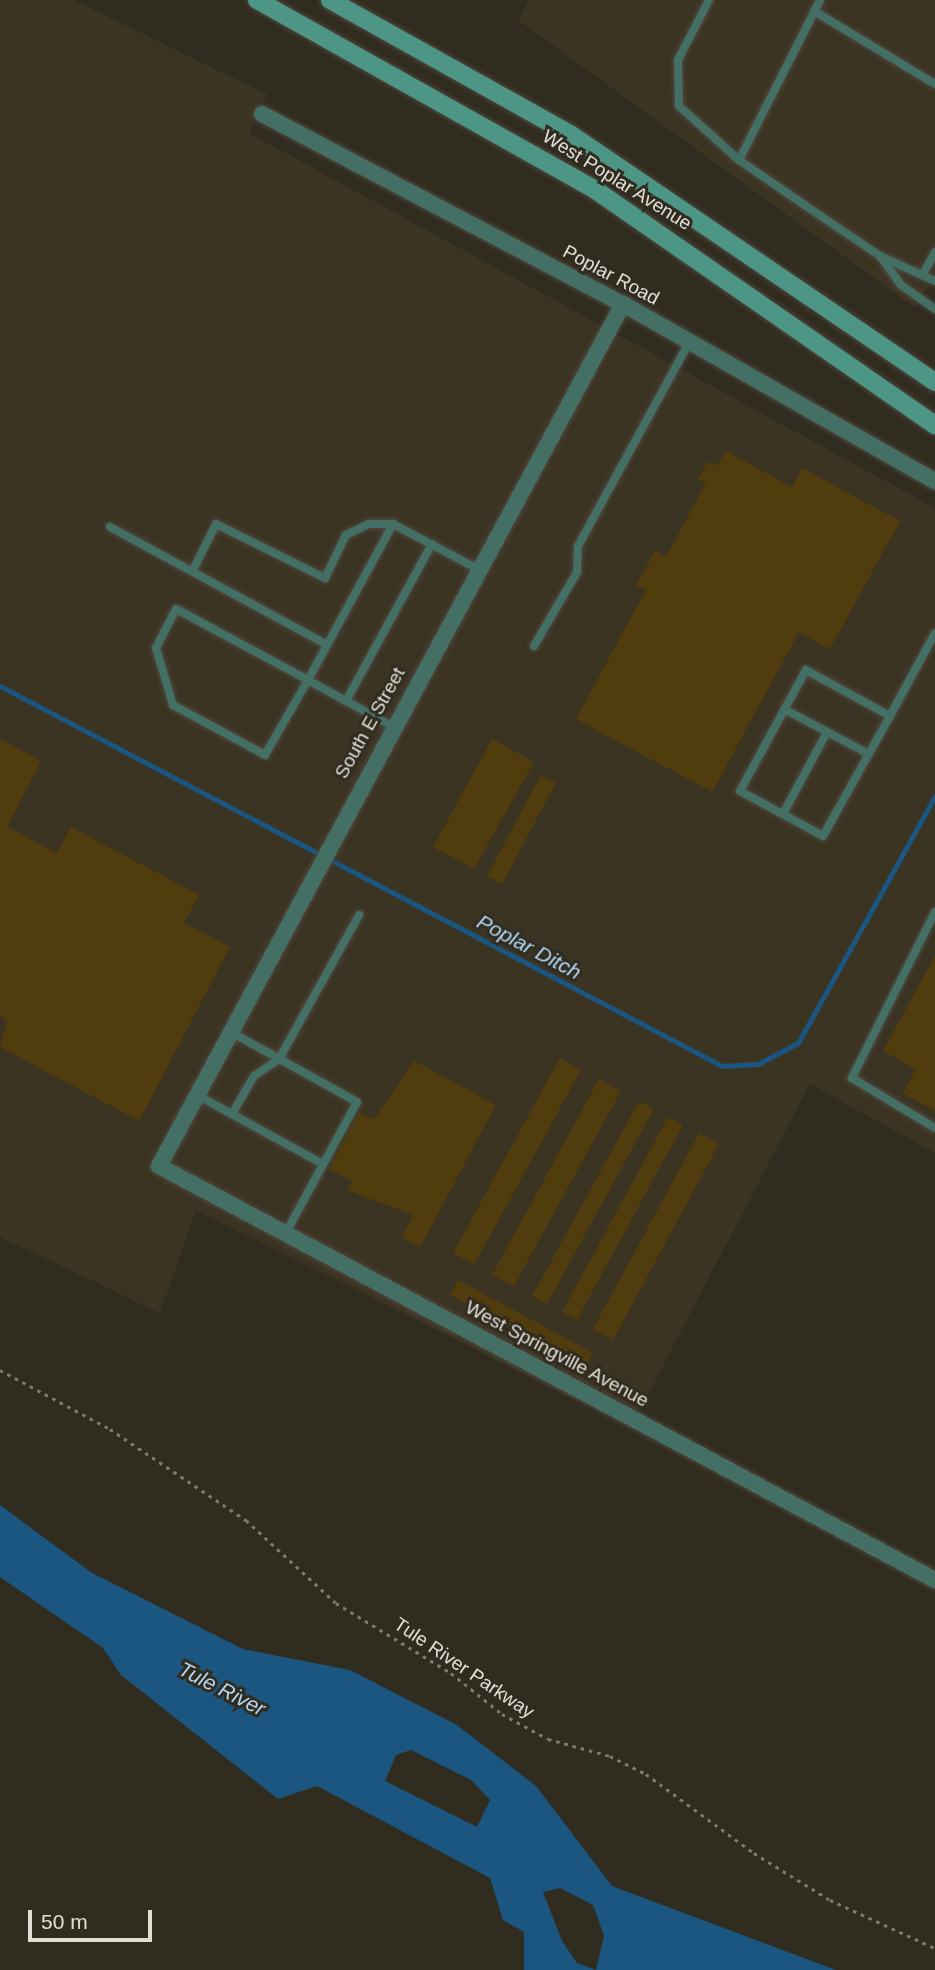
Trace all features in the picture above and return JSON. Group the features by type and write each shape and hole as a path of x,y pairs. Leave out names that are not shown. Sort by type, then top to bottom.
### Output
{"main road":[{"name":"West Poplar Avenue","path":"257,0 594,188 935,425"},
{"name":"West Poplar Avenue","path":"330,0 570,134 935,382"}],"street":[{"name":"Poplar Road","path":"262,114 623,304 935,481"},
{"name":"South E Street","path":"159,1166 392,726 623,304"},
{"name":"West Springville Avenue","path":"159,1166 935,1580"}],"lane":[{"path":"709,0 678,60 674,92 679,106 739,160 880,256 935,281"},
{"path":"739,160 820,0"},
{"path":"814,11 935,84"},
{"path":"923,274 935,252"},
{"path":"880,256 901,285 935,309"},
{"path":"534,646 577,572 578,545 690,341"},
{"path":"193,570 216,524 325,578 346,535 369,524 393,524 478,569"},
{"path":"392,726 308,680 176,609 156,648 173,705 265,755 308,680 393,524"},
{"path":"110,527 327,645"},
{"path":"346,701 432,544"},
{"path":"890,716 806,670 740,791 823,836 890,716 935,633"},
{"path":"785,709 869,754"},
{"path":"783,814 827,732"},
{"path":"935,912 852,1079 935,1128"},
{"path":"232,1114 254,1076 279,1059 359,915"},
{"path":"229,1031 357,1102 286,1233"},
{"path":"197,1095 323,1164"}],"path":[{"name":"Tule River Parkway","path":"0,1370 110,1429 246,1520 336,1604 451,1673 502,1714 548,1739 610,1756 646,1774 830,1900 935,1948"}],"shaded area":[{"path":"0,0 73,0 267,94 249,133 935,508 935,1153 810,1084 631,1427 196,1210 160,1313 0,1237"},
{"path":"529,0 935,0 935,277 914,307 518,20"}],"water":[{"name":"Tule River","path":"0,1505 92,1573 243,1649 350,1670 457,1725 536,1786 612,1886 836,1970 596,1970 524,1970 524,1932 503,1920 490,1878 317,1786 278,1799 121,1675 103,1648 0,1577","holes":["411,1750 471,1780 490,1800 477,1827 385,1781 396,1755","560,1888 593,1905 604,1936 596,1970 577,1963 562,1941 543,1892"]}],"building":[{"path":"726,451 792,487 802,468 900,521 830,649 799,632 712,792 576,719 646,590 636,585 655,551 666,557 706,483 698,479 708,461 717,466"},
{"path":"0,739 41,761 7,827 57,853 71,827 199,895 184,923 230,947 139,1121 0,1047 7,1020 0,1016"},
{"path":"492,739 534,762 474,869 433,847"},
{"path":"541,775 556,783 502,884 487,876"},
{"path":"935,956 935,1111 903,1093 916,1069 883,1051"},
{"path":"560,1058 581,1070 474,1265 453,1253"},
{"path":"414,1061 496,1105 420,1247 402,1237 413,1215 347,1190 352,1181 329,1169 359,1112 374,1120"},
{"path":"599,1079 621,1091 514,1286 492,1275"},
{"path":"639,1101 654,1109 547,1304 532,1296"},
{"path":"668,1117 683,1125 577,1320 562,1312"},
{"path":"699,1133 719,1144 613,1340 593,1329"},
{"path":"458,1280 593,1353 585,1368 450,1295"}],"waterway":[{"name":"Poplar Ditch","path":"0,686 722,1066 758,1064 798,1043 935,796"}]}
